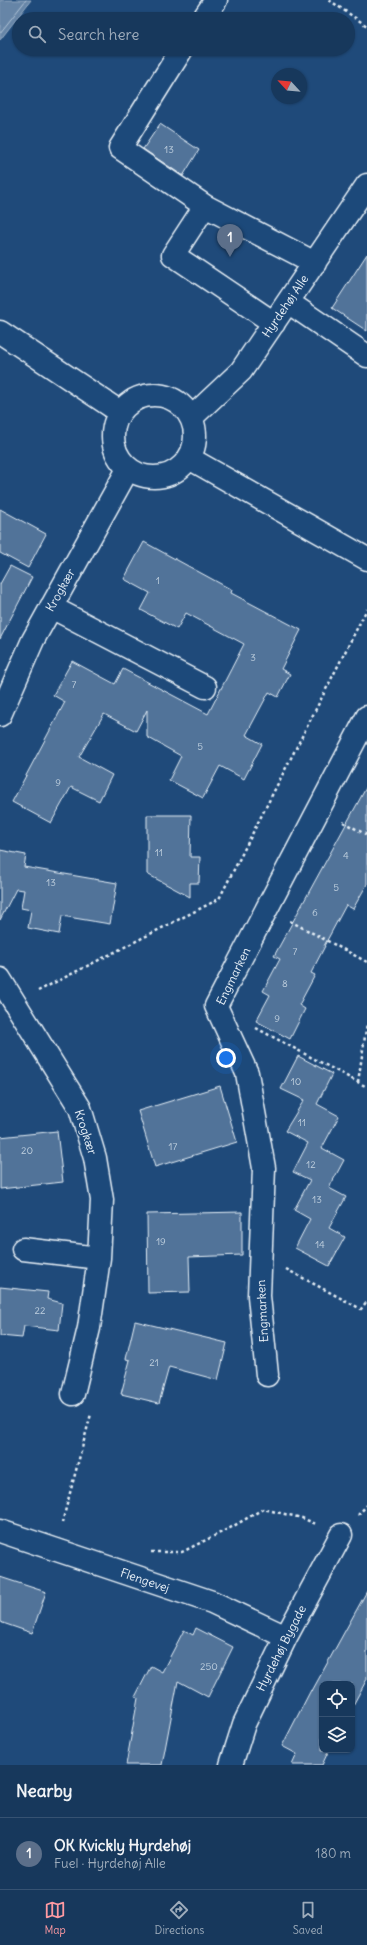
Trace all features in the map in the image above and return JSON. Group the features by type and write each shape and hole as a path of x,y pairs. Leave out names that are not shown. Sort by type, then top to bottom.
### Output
{"street":[{"path":"208,12 216,0"},
{"path":"178,56 120,148 205,206 315,263"},
{"name":"Hyrdehøj Alle","path":"191,418 241,371 367,185"},
{"path":"205,206 173,255 274,323"},
{"path":"288,302 367,356"},
{"path":"0,332 120,412"},
{"path":"157,395 171,398 182,406 191,418 195,431 195,445 190,458 180,468 168,475 154,478 141,476 128,469 118,457 113,442 114,427 120,412 130,402 143,396 157,395"},
{"path":"190,458 367,559"},
{"name":"Krogkær","path":"0,715 33,640 128,469"},
{"path":"51,607 205,687"},
{"name":"Engmarken","path":"267,1375 259,1296 264,1168 263,1160 247,1073 216,1006 367,717"},
{"name":"Krogkær","path":"0,979 80,1108 95,1158 102,1200 99,1258 89,1328 73,1394"},
{"path":"24,1249 99,1258"},
{"name":"Flengevej","path":"0,1531 212,1602 286,1637"},
{"name":"Hyrdehøj Bygade","path":"231,1765 244,1724 286,1637 341,1535"}],"path":[{"path":"329,0 347,12"},
{"path":"355,18 367,26"},
{"path":"14,1002 219,899 367,609"},
{"path":"267,909 367,962"},
{"path":"216,1006 367,1087"},
{"path":"358,1082 367,1023"},
{"path":"261,1255 361,1309 367,1301"},
{"path":"61,1527 93,1406 73,1394"},
{"path":"143,1552 182,1552 230,1528 263,1509 302,1518 341,1535"}],"water":[{"path":"0,0 31,0 22,12 12,12 12,25 0,40"}],"building":[{"path":"160,124 199,150 183,176 143,149"},
{"path":"367,254 367,331 332,308"},
{"path":"0,509 46,534 28,568 0,553"},
{"path":"144,542 232,590 231,593 301,630 281,669 290,674 278,697 269,692 246,735 262,744 244,779 220,766 203,798 169,780 181,756 147,737 147,710 136,731 104,714 79,757 112,775 99,801 71,787 51,823 12,802 65,702 53,695 72,661 115,684 123,669 208,714 244,644 186,613 177,629 141,610 150,593 124,579"},
{"path":"10,566 32,577 0,639 0,584"},
{"path":"367,786 367,884 353,909 346,905 324,946 311,973 315,975 299,1005 305,1009 290,1039 256,1021 270,995 263,991 280,959 274,956"},
{"path":"147,815 191,815 190,857 200,857 199,883 190,883 190,897 147,874"},
{"path":"0,850 26,855 24,867 117,883 110,924 62,916 59,934 28,928 31,910 21,908 24,890 16,889 0,920"},
{"path":"298,1056 332,1074 317,1104 339,1116 322,1148 344,1160 329,1188 346,1197 329,1228 345,1237 329,1266 295,1248 310,1219 294,1210 310,1180 293,1172 308,1143 285,1131 304,1100 281,1089"},
{"path":"220,1086 237,1142 155,1167 138,1111"},
{"path":"57,1131 63,1182 0,1189 0,1137"},
{"path":"242,1212 242,1255 189,1257 190,1292 148,1293 147,1214"},
{"path":"0,1287 48,1292 47,1299 62,1303 59,1330 24,1326 22,1338 0,1336"},
{"path":"135,1321 227,1343 218,1380 169,1367 159,1403 121,1394 130,1360 126,1359"},
{"path":"0,1577 46,1592 32,1633 0,1622"},
{"path":"367,1591 367,1679 355,1701 355,1681 319,1681 319,1753 328,1753 322,1765 292,1765 297,1754 282,1746 311,1690 312,1691"},
{"path":"196,1628 233,1647 208,1697 178,1681 162,1765 126,1765 138,1698 135,1697 151,1666 162,1672 184,1630 193,1635"}],"place":[{"name":"OK Kvickly Hyrdehøj","path":"230,257"}]}
